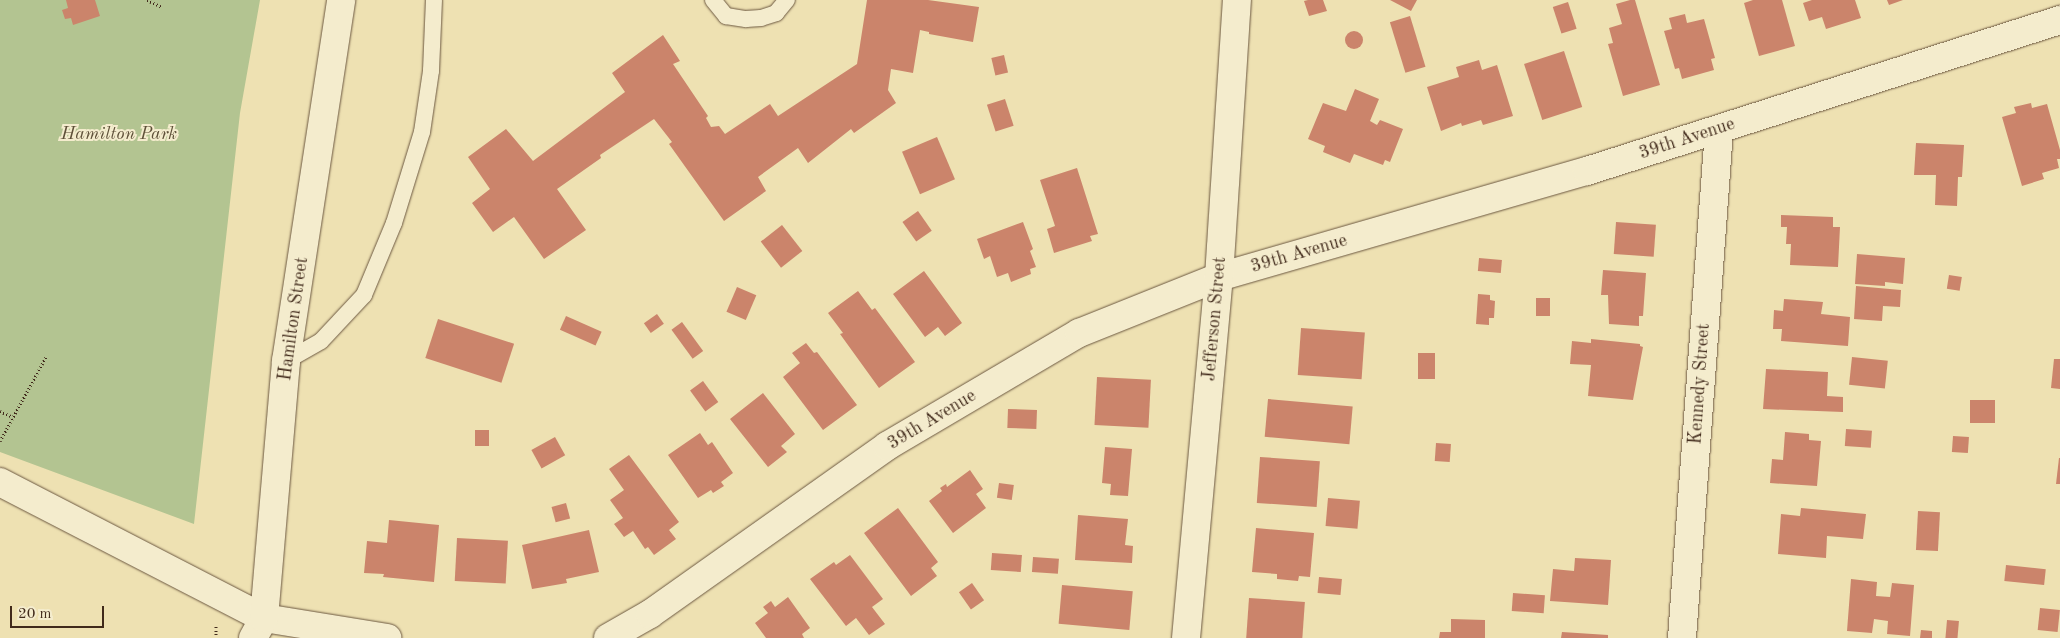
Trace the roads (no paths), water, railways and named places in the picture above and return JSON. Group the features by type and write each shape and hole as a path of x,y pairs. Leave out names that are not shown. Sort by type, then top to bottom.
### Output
{"street":[{"name":"Hamilton Street","path":"262,631 286,361 341,0"},
{"name":"Jefferson Street","path":"1186,638 1219,277 1237,0"},
{"name":"39th Avenue","path":"608,638 650,614 887,446 1079,333 1219,277 1587,171 2060,20"},
{"name":"Kennedy Street","path":"1682,638 1719,130"},
{"path":"0,482 262,631 387,638"}],"lane":[{"path":"286,361 321,341 364,295 394,224 422,132 431,71 434,0"},
{"path":"713,0 726,16 746,18 761,18 776,13 787,0"}],"park label":[{"name":"Hamilton Park","path":"119,134"}]}
